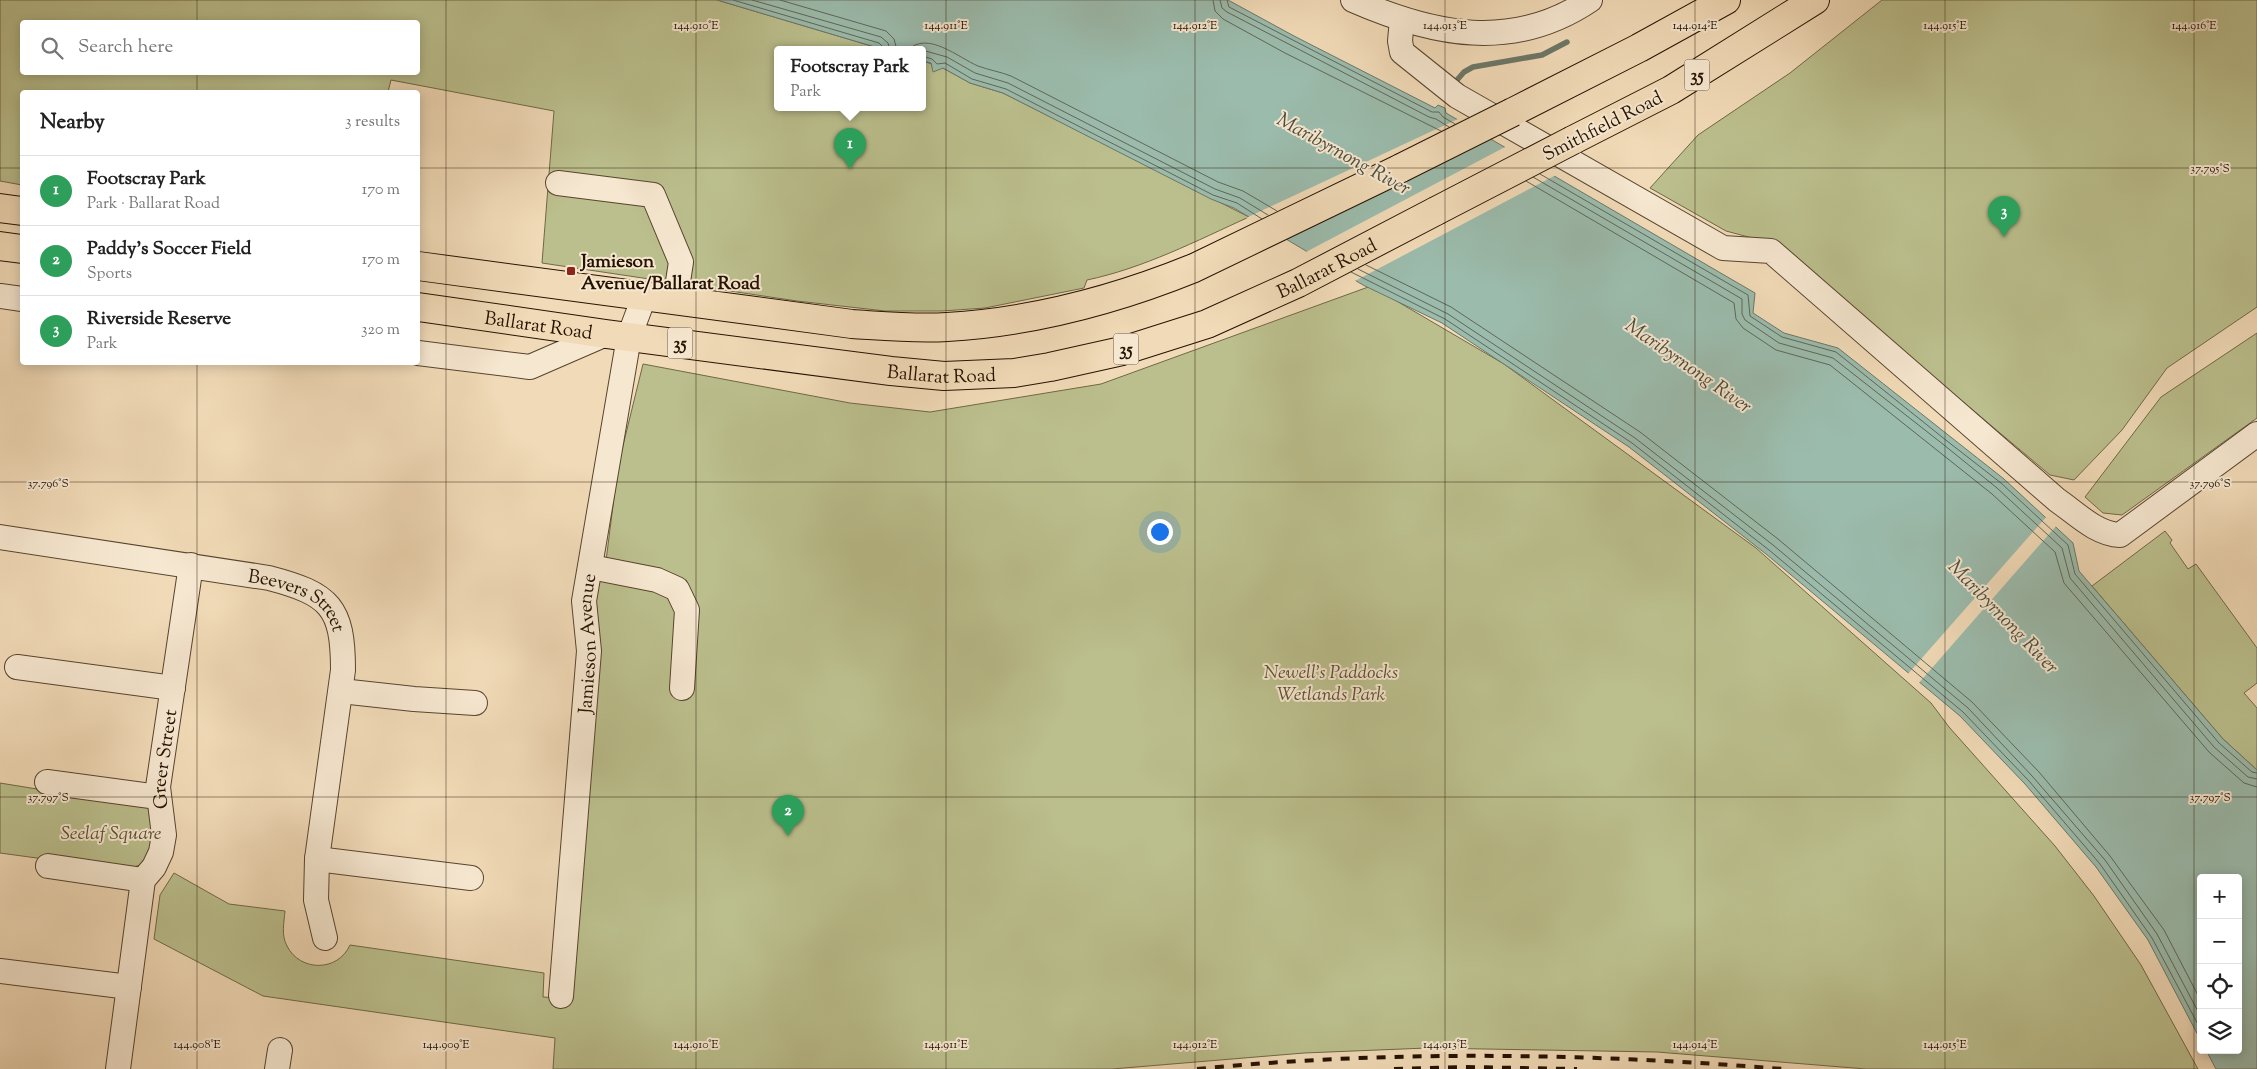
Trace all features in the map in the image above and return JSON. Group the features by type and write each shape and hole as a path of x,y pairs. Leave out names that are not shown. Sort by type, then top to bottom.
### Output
{"highway":[{"name":"35","path":"420,266 852,324 902,328 946,327 989,324 1032,316 1116,297 1159,282 1235,248 1513,112 1639,48 1726,0"},
{"name":"Smithfield Road","path":"1436,211 1671,90 1815,0"},
{"path":"0,208 20,211"},
{"name":"Ballarat Road","path":"420,306 891,371 944,376 979,376 1050,367 1122,351 1207,324 1298,283 1436,211"},
{"path":"0,246 20,249"}],"street":[{"path":"1353,0 1402,19 1454,31 1496,34 1542,24 1570,12 1590,0"},
{"path":"1402,19 1400,41 1402,52 1457,96 1723,248 1770,251 2057,500 2098,530 2109,535 2120,535 2257,434"},
{"path":"558,183 652,195 681,262 675,301"},
{"path":"0,296 20,299"},
{"name":"Jamieson Avenue","path":"561,996 589,651 584,600 591,567 618,335 644,297"},
{"path":"420,353 530,367 618,335"},
{"name":"Beevers Street","path":"0,537 191,565 295,585 310,591 330,606 338,622 343,640 341,691 317,859 316,900 325,938"},
{"name":"Greer Street","path":"118,1069 143,880 154,867 161,852 164,835 162,809 158,797 191,565"},
{"path":"591,567 657,580 678,589 687,610 682,688"},
{"path":"17,667 173,688"},
{"path":"341,691 414,699 475,702"},
{"path":"47,782 158,797"},
{"path":"317,859 471,878"},
{"path":"48,866 143,880"},
{"path":"0,971 129,987"}],"green space":[{"path":"0,0 717,0 872,46 774,46 774,111 926,111 926,62 943,68 970,83 1003,93 1249,217 1149,261 1087,280 1084,288 985,308 942,311 885,311 797,301 542,263 554,111 391,80 388,90 20,90 20,185 0,181"},
{"path":"1882,0 2257,0 2257,307 2167,368 2122,430 2074,480 2050,475 1775,244 1726,231 1650,188 1698,135 1790,73"},
{"name":"Newell's Paddocks Wetlands Park","path":"1371,286 1504,364 1756,548 1931,703 1949,727 2055,846 2094,896 2141,965 2198,1069 1866,1069 1657,1052 1427,1048 1304,1053 1112,1069 553,1069 555,1038 263,996 154,939 160,895 174,873 229,904 285,911 283,933 285,942 293,955 309,964 328,964 337,960 350,945 544,973 543,997 573,999 594,597 606,561 618,466 643,364 850,403 930,412 1101,384"},
{"path":"2257,333 2257,418 2122,515 2103,513 2085,497 2161,397"},
{"path":"2165,531 2172,540 2170,543 2188,569 2196,564 2257,648 2257,683 2244,693 2257,708 2257,770 2223,739 2092,586"},
{"name":"Seelaf Square","path":"0,783 148,807 157,827 156,847 143,864 125,870 0,853"}],"water":[{"name":"Maribyrnong River","path":"717,0 1228,0 1435,108 1438,105 1445,108 1446,113 1755,293 1753,313 1784,333 1838,348 2004,479 2073,543 2079,571 2223,739 2257,770 2257,1069 2216,1069 2208,1054 2242,1054 2242,874 2197,874 2197,1033 2148,940 2096,867 2025,784 1960,716 1766,554 1629,447 1442,323 1363,285 1234,208 1211,199 1003,93 970,83 943,68 933,72 931,63 926,62 926,46 872,46"}],"pier":[{"path":"1460,118 1490,136 1281,239 1246,218"},
{"path":"1507,146 1556,175 1353,282 1304,253"},
{"path":"2047,516 2057,525 1918,684 1907,675"}],"waterway":[{"path":"1457,80 1464,72 1473,67 1542,55 1567,42"}],"railway":[{"path":"1197,1069 1270,1063 1416,1056 1563,1057 1783,1069"},
{"path":"1394,1069 1464,1067 1577,1069"}],"place":[{"name":"Footscray Park","path":"850,169"},
{"name":"Riverside Reserve","path":"2004,237"},
{"name":"Jamieson Avenue/Ballarat Road","path":"571,271"},
{"name":"Paddy's Soccer Field","path":"788,836"}]}
